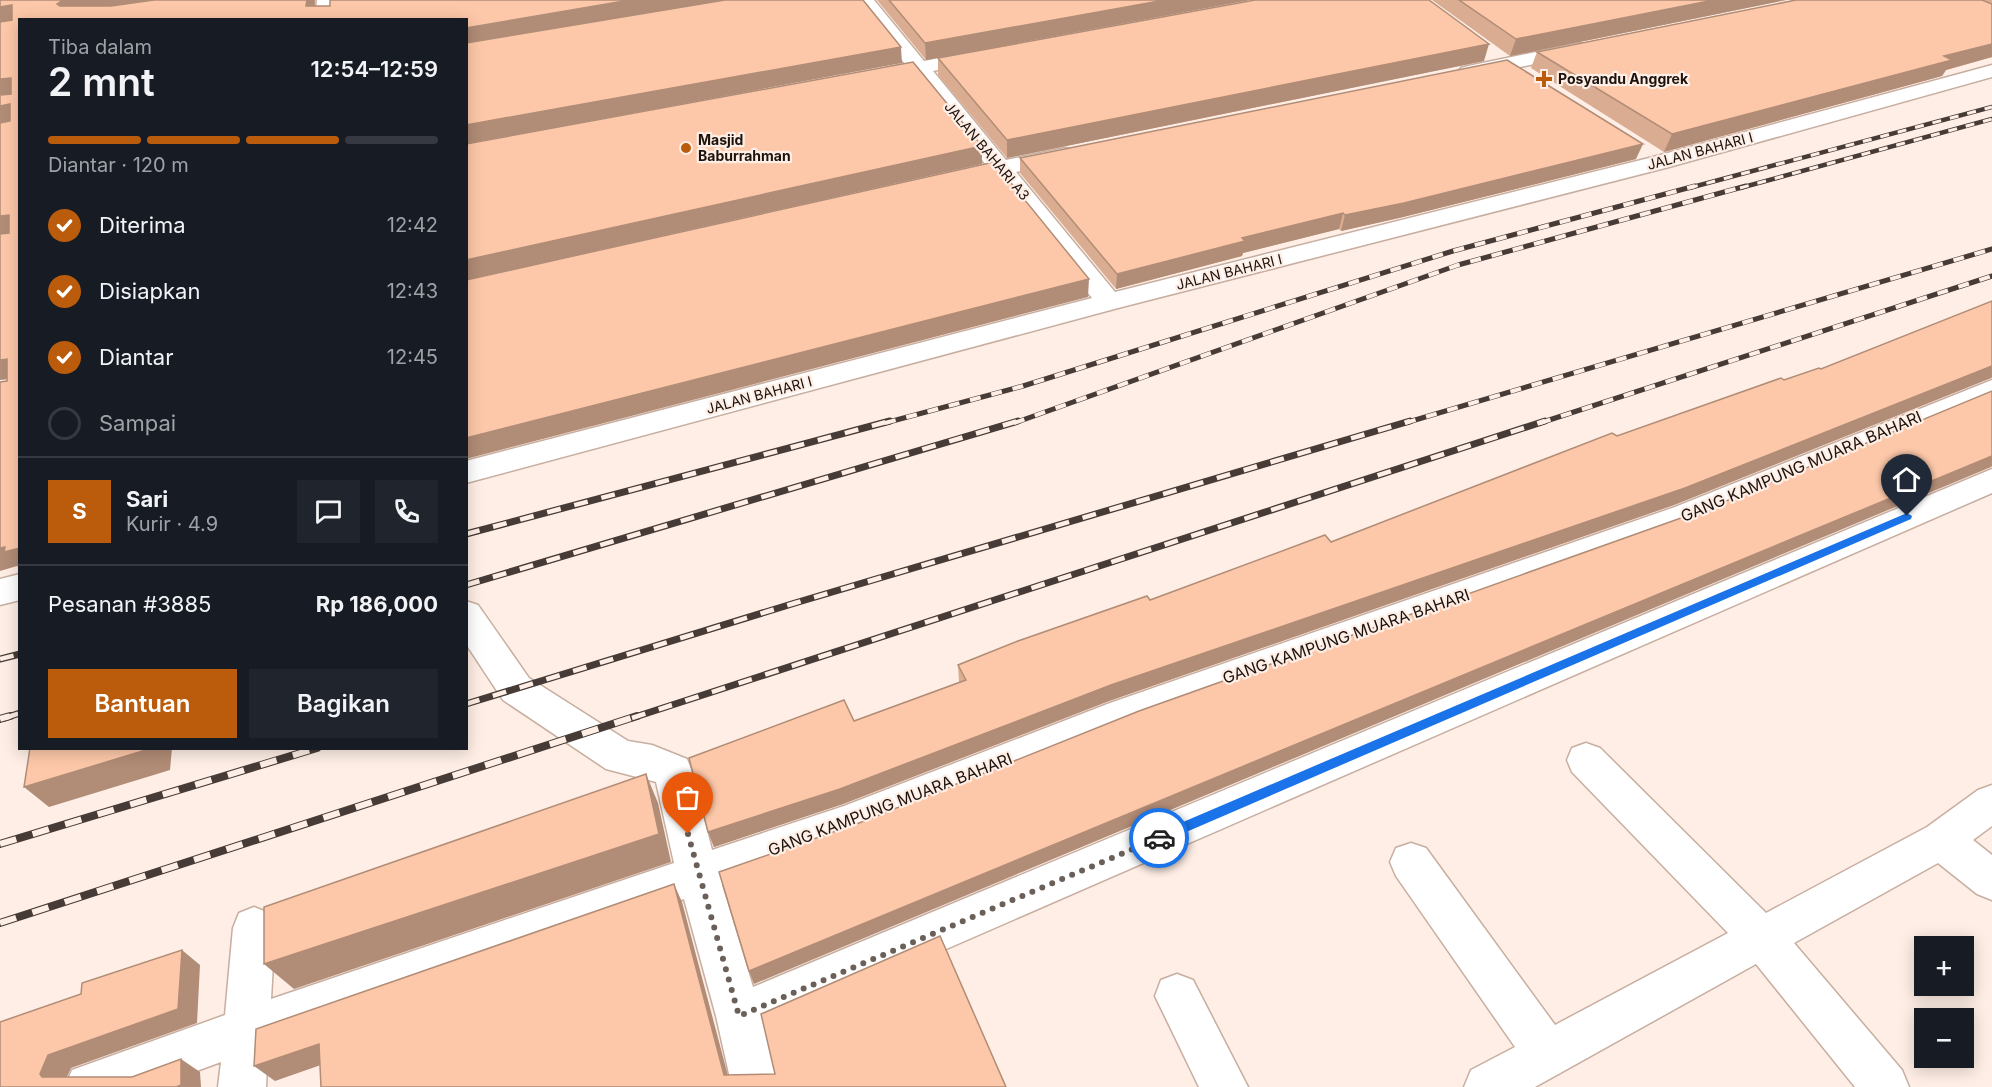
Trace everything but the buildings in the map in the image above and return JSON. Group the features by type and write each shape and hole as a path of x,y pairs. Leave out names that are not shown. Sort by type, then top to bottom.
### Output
{"street":[{"path":"326,0 326,18"},
{"name":"JALAN BAHARI A3","path":"864,0 1109,302"},
{"path":"1447,76 1496,58 1602,45"},
{"path":"860,79 1000,53"},
{"path":"1496,58 1534,82"},
{"name":"JALAN BAHARI I","path":"468,471 1109,302 1661,162 1992,71"},
{"path":"1632,144 1661,162"},
{"path":"932,184 1084,151"},
{"name":"GANG KAMPUNG MUARA BAHARI","path":"89,1087 246,1030 847,823 1123,714 1686,515 1992,389"},
{"path":"739,1016 1992,480"},
{"path":"0,592 18,588"},
{"path":"468,618 516,689 620,757 652,762 673,771 698,876 739,1016 756,1087"},
{"path":"1586,760 1762,938 1885,1087"},
{"path":"1488,1087 1941,840 1992,802"},
{"path":"1941,840 1992,880"},
{"path":"1411,862 1548,1054"},
{"path":"242,1087 254,928"},
{"path":"1177,996 1224,1087"}],"railway":[{"path":"1689,188 1992,107"},
{"path":"1740,188 1992,119"},
{"path":"885,423 1023,386 1453,251 1695,186"},
{"path":"1014,423 1458,265 1746,186"},
{"path":"1405,423 1992,249"},
{"path":"1540,423 1992,276"},
{"path":"468,533 890,421"},
{"path":"468,584 1018,421"},
{"path":"468,703 795,603 1410,421"},
{"path":"632,718 1545,421"},
{"path":"0,659 18,654"},
{"path":"5,718 18,714"},
{"path":"0,719 10,716"},
{"path":"0,923 637,716"},
{"path":"0,844 310,750"}],"way so far":[{"path":"688,834 739,1016 1159,838"}],"place":[{"name":"Posyandu Anggrek","path":"1544,79"},
{"name":"Masjid Baburrahman","path":"686,148"}],"route":[{"path":"1159,838 1907,516"}]}
